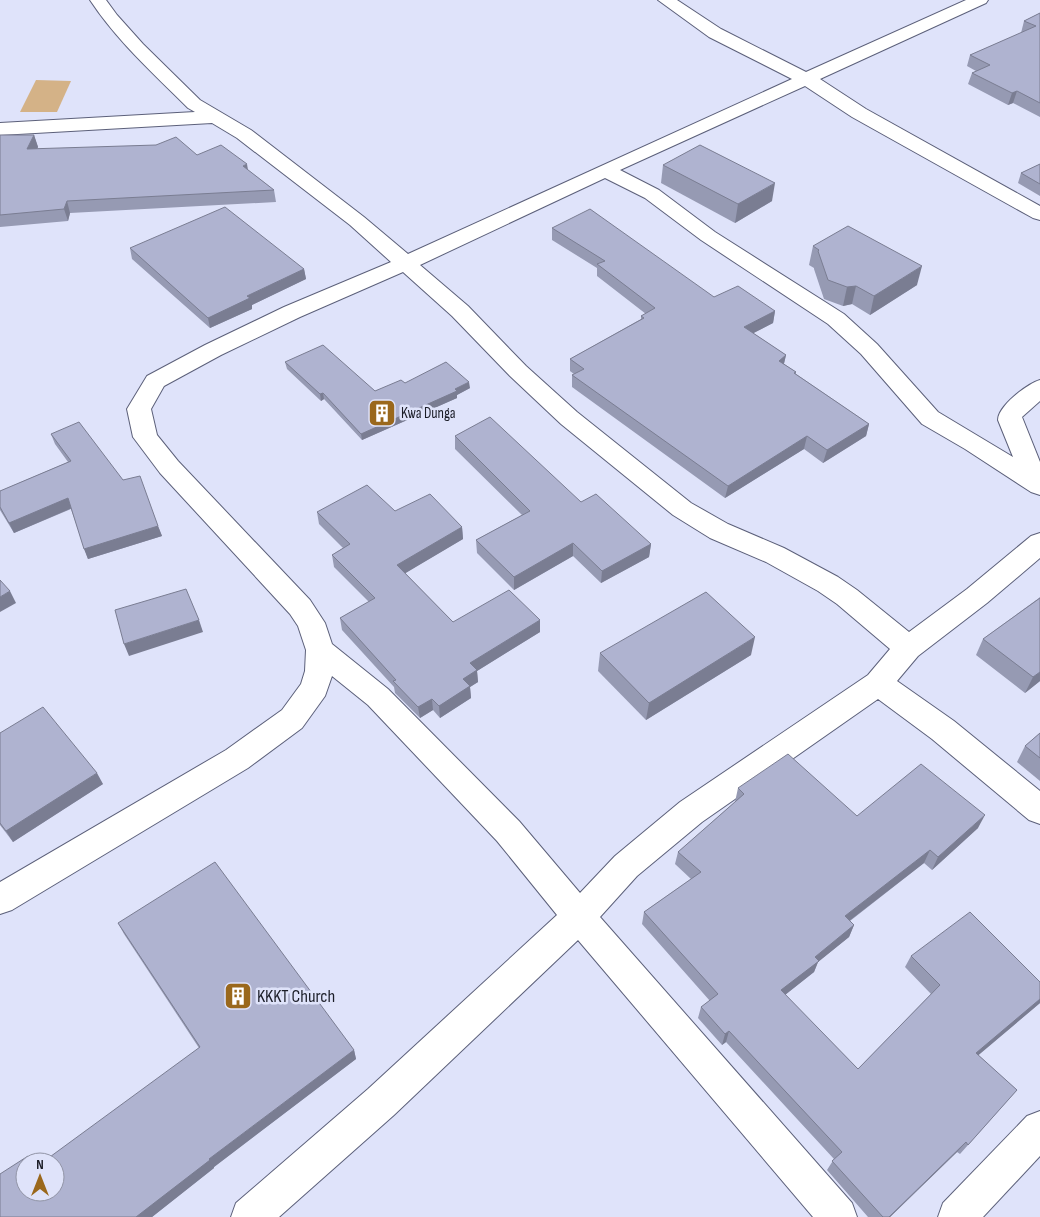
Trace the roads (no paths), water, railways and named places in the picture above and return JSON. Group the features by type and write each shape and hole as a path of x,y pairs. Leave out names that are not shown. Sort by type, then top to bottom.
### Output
{"street":[{"path":"98,0 124,34 181,93 213,117 244,134 358,221 460,311 518,371 569,418 682,509 719,531 775,555 828,584 847,597 908,648"},
{"path":"666,0 715,33 752,50 826,90 859,113 1040,214"},
{"path":"0,899 237,759 292,719 315,688 319,671 320,650 311,623 300,607 169,467 145,436 139,409 155,381 213,350 292,312 406,264 605,170 804,79 894,41 980,0"},
{"path":"0,129 213,117"},
{"path":"605,170 652,194 708,236 836,319 869,349 930,418 974,443 1039,485"},
{"path":"1039,485 1010,420 1010,414 1040,388"},
{"path":"250,1217 382,1102 579,918 626,866 690,812 878,683 908,648 977,596 1040,543"},
{"path":"320,650 384,703 508,831 579,918 838,1217"},
{"path":"878,683 943,730 1040,810"},
{"path":"957,1217 1040,1129"}],"place":[{"name":"Kwa Dunga","path":"382,413"},
{"name":"KKKT Church","path":"238,996"}]}
